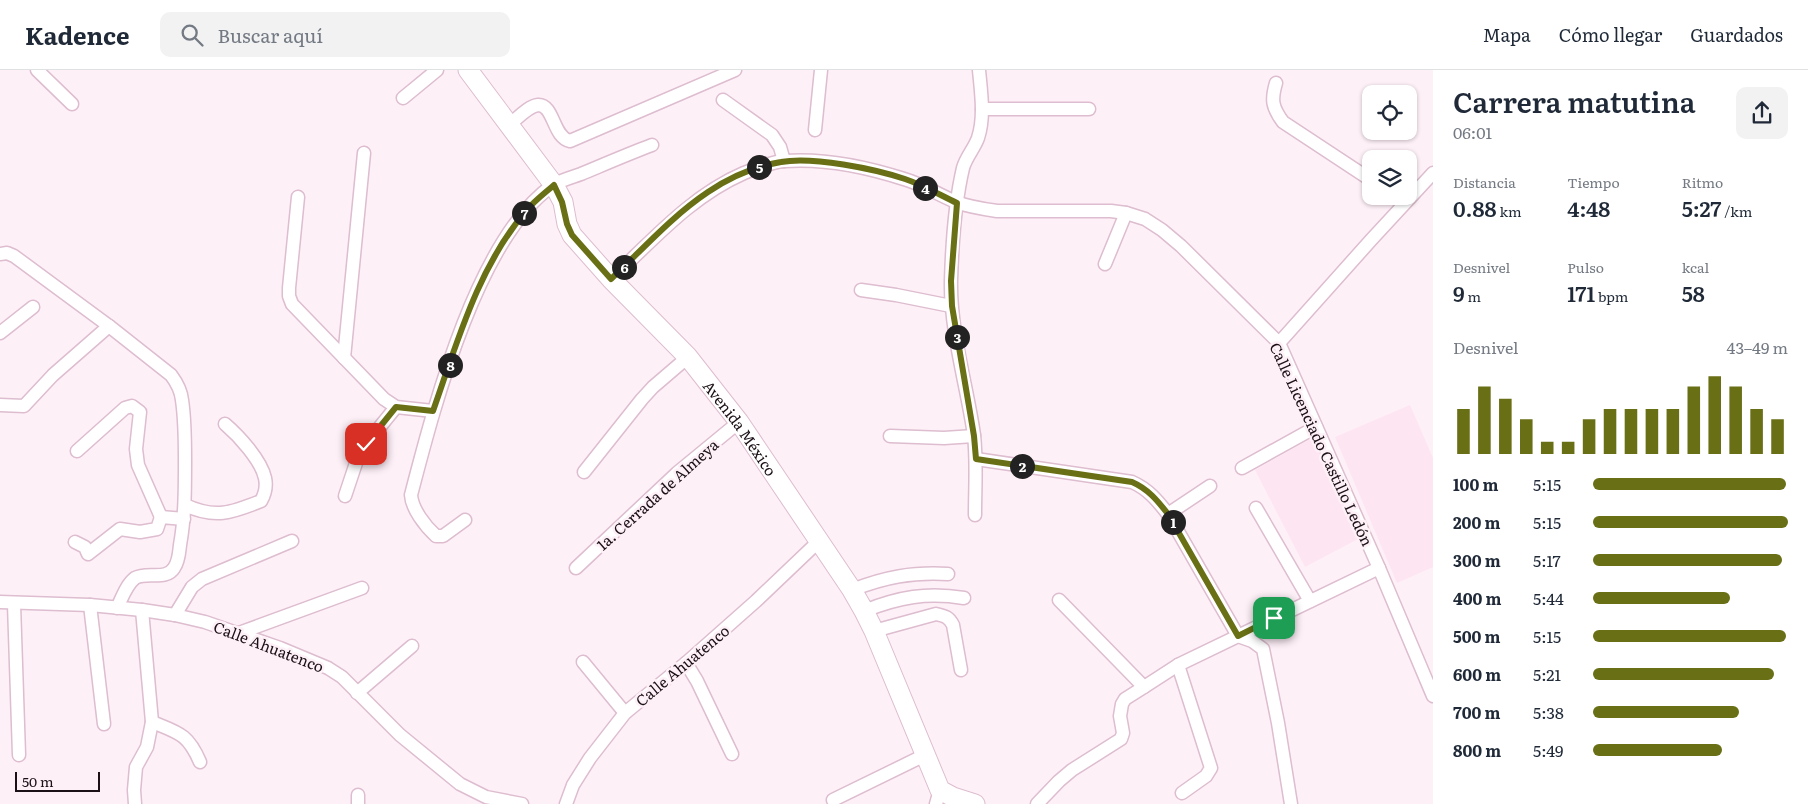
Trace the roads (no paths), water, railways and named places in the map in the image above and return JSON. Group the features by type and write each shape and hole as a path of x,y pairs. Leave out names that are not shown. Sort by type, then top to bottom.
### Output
{"main road":[{"name":"Avenida México","path":"468,70 554,185 562,202 567,224 572,235 611,279 688,357 739,422 852,590 874,631 926,755 938,797 953,797 976,804"}],"street":[{"path":"37,70 72,104"},
{"path":"403,98 437,70"},
{"path":"509,125 531,108 537,105 543,106 548,111 563,139 570,141 735,70"},
{"path":"815,130 821,70"},
{"path":"975,515 976,459 974,436 952,306 951,281 957,203 963,168 981,128 982,109 979,70"},
{"path":"1276,83 1272,97 1275,111 1283,122 1362,174"},
{"path":"724,100 772,135 780,147 784,161"},
{"path":"982,109 1089,109"},
{"path":"465,520 439,537 433,533 413,504 411,495 433,411 462,330 484,277 513,226 527,209 554,185 652,145"},
{"path":"344,358 364,152"},
{"name":"Calle Licenciado Castillo Ledón","path":"611,279 686,208 709,191 760,167 784,161 820,162 870,170 907,179 957,203 981,209 997,211 1111,211 1145,219 1181,246 1279,343 1379,568 1433,696"},
{"path":"1417,186 1433,173"},
{"path":"298,197 288,288 292,304 384,399 396,407 433,411"},
{"path":"1279,343 1396,205"},
{"path":"1105,264 1126,213"},
{"path":"0,254 14,256 172,375 182,398 185,440 185,505 178,561 175,567 166,574 137,577 126,589 117,608"},
{"path":"861,290 952,306"},
{"path":"0,333 33,306"},
{"path":"0,405 24,406 53,375 109,326"},
{"path":"584,472 642,399 688,357"},
{"path":"75,542 85,547 88,554 120,529 140,532 157,529 161,517 138,465 136,449 140,412 136,408 132,406 125,408 77,451"},
{"path":"345,496 362,450 396,407"},
{"name":"1a. Cerrada de Almeya","path":"576,568 677,473 739,422"},
{"path":"185,505 199,512 211,514 230,512 261,501 264,496 266,489 265,478 259,464 237,434 225,424"},
{"path":"1242,468 1316,427"},
{"path":"890,436 944,438 974,436"},
{"path":"976,459 1132,482 1142,486 1154,496 1168,514 1238,636 1252,641 1263,649 1278,723 1291,804"},
{"path":"1168,514 1210,486"},
{"path":"1256,508 1310,601"},
{"path":"161,517 184,519"},
{"path":"175,615 192,587 202,579 292,541"},
{"name":"Calle Ahuatenco","path":"566,804 573,785 590,758 625,713 686,663 756,601 819,541"},
{"path":"1037,804 1072,770 1121,739 1123,732 1120,716 1125,699 1178,664 1379,568"},
{"path":"852,590 892,577 930,573 948,574"},
{"path":"239,633 362,588"},
{"path":"864,611 900,598 922,595 945,595 964,598"},
{"path":"1058,600 1144,686"},
{"name":"Calle Ahuatenco","path":"0,602 14,604 90,605 175,615 204,622 280,648 328,668 342,678 408,741 460,784 486,797 522,804"},
{"path":"14,604 19,755"},
{"path":"90,605 104,724"},
{"path":"135,804 136,767 147,747 152,722 142,610"},
{"path":"874,631 936,614 944,616 950,619 953,625 961,670"},
{"path":"357,693 412,646"},
{"path":"583,662 625,713"},
{"path":"686,663 697,681 732,754"},
{"path":"1178,664 1211,768 1206,776 1182,793"},
{"path":"152,722 181,734 190,743 200,762"},
{"path":"833,800 926,755"}]}
